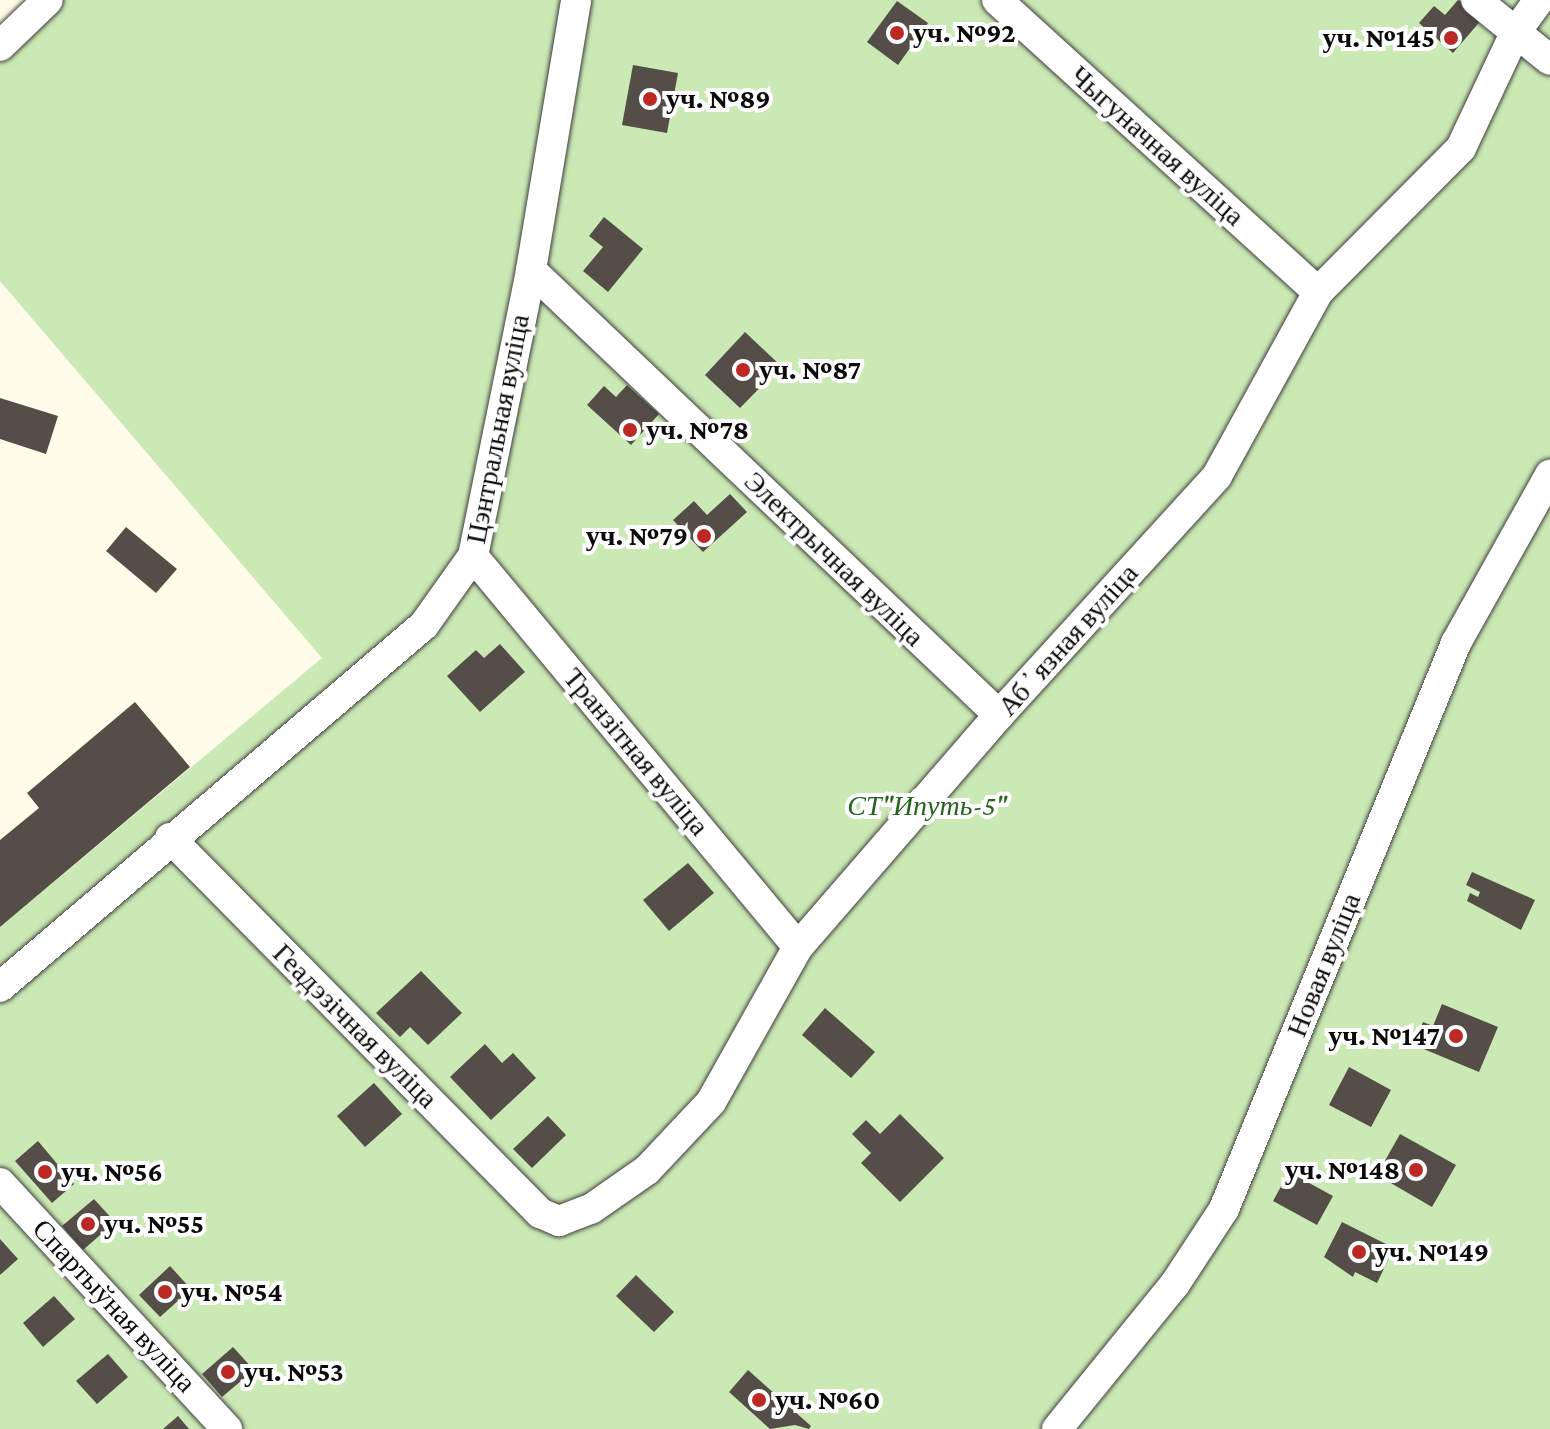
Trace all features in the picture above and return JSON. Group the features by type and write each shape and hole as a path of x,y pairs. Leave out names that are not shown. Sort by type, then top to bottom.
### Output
{"street":[{"path":"0,46 48,0"},
{"name":"Цэнтральная вуліца","path":"0,987 170,838 424,625 473,556 531,270 576,0"},
{"name":"Чыгуначная вуліца","path":"997,0 1318,292"},
{"path":"1476,0 1550,60"},
{"name":"Абʼязная вуліца","path":"540,1213 559,1221 591,1209 647,1170 711,1102 798,947 999,715 1217,476 1318,292 1461,148 1515,33 1539,0"},
{"name":"Электрычная вуліца","path":"531,270 999,715"},
{"name":"Новая вуліца","path":"1057,1429 1175,1284 1224,1209 1456,643 1550,475"},
{"name":"Транзітная вуліца","path":"473,556 798,947"},
{"name":"Геадэзічная вуліца","path":"170,838 540,1213"},
{"name":"Спартыўная вуліца","path":"0,1183 227,1429"}],"green space":[{"name":"СТ\"Ипуть-5\"","path":"61,0 1550,0 1550,1429 0,1429 0,927 322,658 0,281 0,59"}],"building":[{"name":"уч. №145","path":"1458,0 1483,18 1453,53 1419,23 1434,6 1445,15"},
{"name":"уч. №92","path":"897,1 928,23 898,65 867,42"},
{"name":"уч. №89","path":"633,65 678,73 667,133 622,125"},
{"path":"604,217 643,249 608,292 583,271 603,247 589,236"},
{"name":"уч. №87","path":"745,332 781,366 740,408 705,375"},
{"name":"уч. №78","path":"627,385 659,414 631,445 587,405 604,386 616,397"},
{"path":"0,398 58,416 46,454 0,439"},
{"name":"уч. №79","path":"730,494 747,512 703,552 673,520 694,501 707,515"},
{"path":"126,527 177,569 156,593 106,551"},
{"path":"500,644 525,672 480,712 447,676 476,650 484,658"},
{"path":"135,702 190,767 0,927 0,840 39,808 27,793"},
{"path":"688,863 714,893 669,931 643,900"},
{"path":"1472,872 1535,900 1521,930 1467,901 1470,893 1478,897 1480,892 1466,885"},
{"path":"421,971 462,1013 428,1045 410,1027 400,1037 376,1013"},
{"name":"уч. №147","path":"1442,1004 1498,1027 1479,1072 1414,1045 1423,1022 1433,1026"},
{"path":"825,1008 875,1052 851,1078 802,1035"},
{"path":"485,1044 502,1063 513,1053 536,1078 491,1120 450,1077"},
{"path":"1349,1067 1391,1090 1371,1127 1329,1105"},
{"path":"374,1083 402,1114 365,1147 337,1116"},
{"path":"900,1114 944,1158 900,1202 861,1163 871,1153 852,1134 866,1120 880,1134"},
{"path":"548,1116 566,1135 532,1168 513,1149"},
{"name":"уч. №148","path":"1400,1134 1456,1165 1432,1207 1377,1175"},
{"name":"уч. №56","path":"38,1141 74,1184 52,1203 15,1161"},
{"path":"1289,1172 1333,1196 1317,1225 1273,1201"},
{"name":"уч. №55","path":"94,1199 115,1222 83,1250 62,1226"},
{"name":"уч. №149","path":"1342,1222 1394,1248 1377,1283 1355,1272 1353,1277 1324,1257"},
{"path":"0,1239 18,1259 0,1275"},
{"name":"уч. №54","path":"170,1266 191,1289 160,1317 139,1295"},
{"path":"636,1275 674,1312 654,1332 616,1296"},
{"path":"54,1296 75,1319 43,1347 23,1323"},
{"name":"уч. №53","path":"233,1347 254,1370 222,1397 202,1374"},
{"path":"108,1354 128,1377 97,1404 76,1381"},
{"name":"уч. №60","path":"748,1370 811,1426 809,1429 795,1425 770,1429 729,1392"},
{"path":"178,1416 189,1429 163,1429"}],"place":[{"name":"уч. №92","path":"897,33"},
{"name":"уч. №145","path":"1451,38"},
{"name":"уч. №89","path":"650,99"},
{"name":"уч. №87","path":"743,370"},
{"name":"уч. №78","path":"630,430"},
{"name":"уч. №79","path":"704,536"},
{"name":"уч. №147","path":"1456,1036"},
{"name":"уч. №148","path":"1416,1170"},
{"name":"уч. №56","path":"45,1172"},
{"name":"уч. №55","path":"88,1224"},
{"name":"уч. №149","path":"1359,1252"},
{"name":"уч. №54","path":"165,1292"},
{"name":"уч. №53","path":"228,1372"},
{"name":"уч. №60","path":"759,1400"}]}
